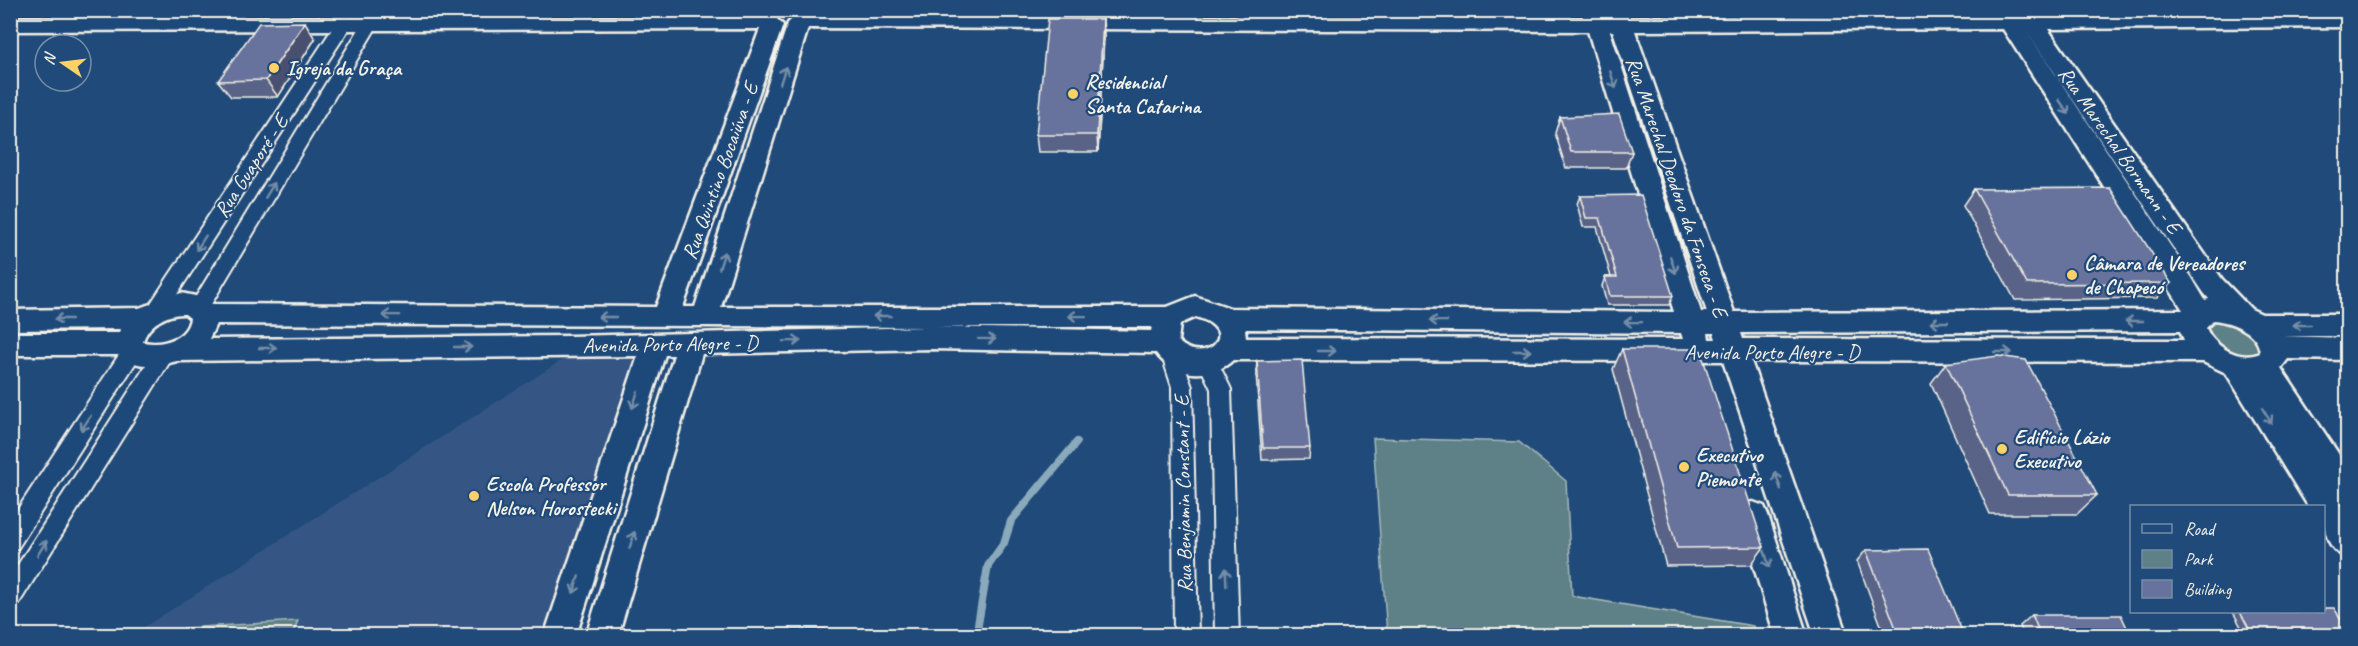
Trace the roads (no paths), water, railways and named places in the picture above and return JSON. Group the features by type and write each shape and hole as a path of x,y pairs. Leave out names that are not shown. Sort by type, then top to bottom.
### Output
{"street":[{"path":"10,24 768,19 785,27 804,18 2017,15 2348,20"},
{"name":"Rua Marechal Bormann - E","path":"2017,15 2177,275 2195,317 2192,330 2207,351"},
{"name":"Rua Marechal Deodoro da Fonseca - E","path":"1594,17 1704,363"},
{"name":"Rua Marechal Deodoro da Fonseca - E","path":"1620,17 1831,636"},
{"name":"Rua Quintino Bocaiúva - E","path":"705,316 804,18"},
{"name":"Rua Quintino Bocaiúva - E","path":"666,316 768,19"},
{"name":"Rua Guaporé - E","path":"150,314 346,21"},
{"name":"Rua Guaporé - E","path":"202,311 372,21"},
{"name":"Rua Marechal Bormann - E","path":"2044,58 2213,286 2268,336 2270,357"},
{"name":"Avenida Porto Alegre - D","path":"150,314 181,303 202,311 705,316 1168,337"},
{"path":"1195,306 1215,309 1228,318 1234,329 1234,340 1218,356 1188,361 1168,337 1195,306"},
{"name":"Avenida Porto Alegre - D","path":"1228,318 1724,323 2195,317 2210,309 2249,320"},
{"path":"10,598 170,352 196,336 202,328 202,311"},
{"path":"10,320 150,314"},
{"path":"10,541 131,347 130,335 150,314"},
{"path":"2249,320 2348,325"},
{"name":"Avenida Porto Alegre - D","path":"131,347 141,355 170,352 655,345 931,338 1168,337"},
{"name":"Rua Benjamin Constant - E","path":"1168,337 1182,387 1186,636"},
{"path":"655,345 560,634 603,634 692,343"},
{"path":"10,344 131,347"},
{"path":"2207,351 2236,366 2251,368 2270,357 2348,349"},
{"name":"Avenida Porto Alegre - D","path":"1218,356 1704,363 1734,352 2207,351"},
{"name":"Rua Benjamin Constant - E","path":"1218,356 1221,389 1227,636"},
{"path":"2270,357 2348,494"},
{"path":"2236,366 2323,505"},
{"path":"1744,488 1791,636"},
{"path":"2325,508 2348,545"}],"waterway":[{"path":"976,636 988,566 1004,543 1011,521 1077,442"}],"place":[{"name":"Igreja da Graça","path":"274,68"},
{"name":"Residencial Santa Catarina","path":"1073,94"},
{"name":"Câmara de Vereadores de Chapecó","path":"2072,275"},
{"name":"Edifício Lázio Executivo","path":"2002,449"},
{"name":"Executivo Piemonte","path":"1684,467"},
{"name":"Escola Professor Nelson Horostecki","path":"474,496"}]}
